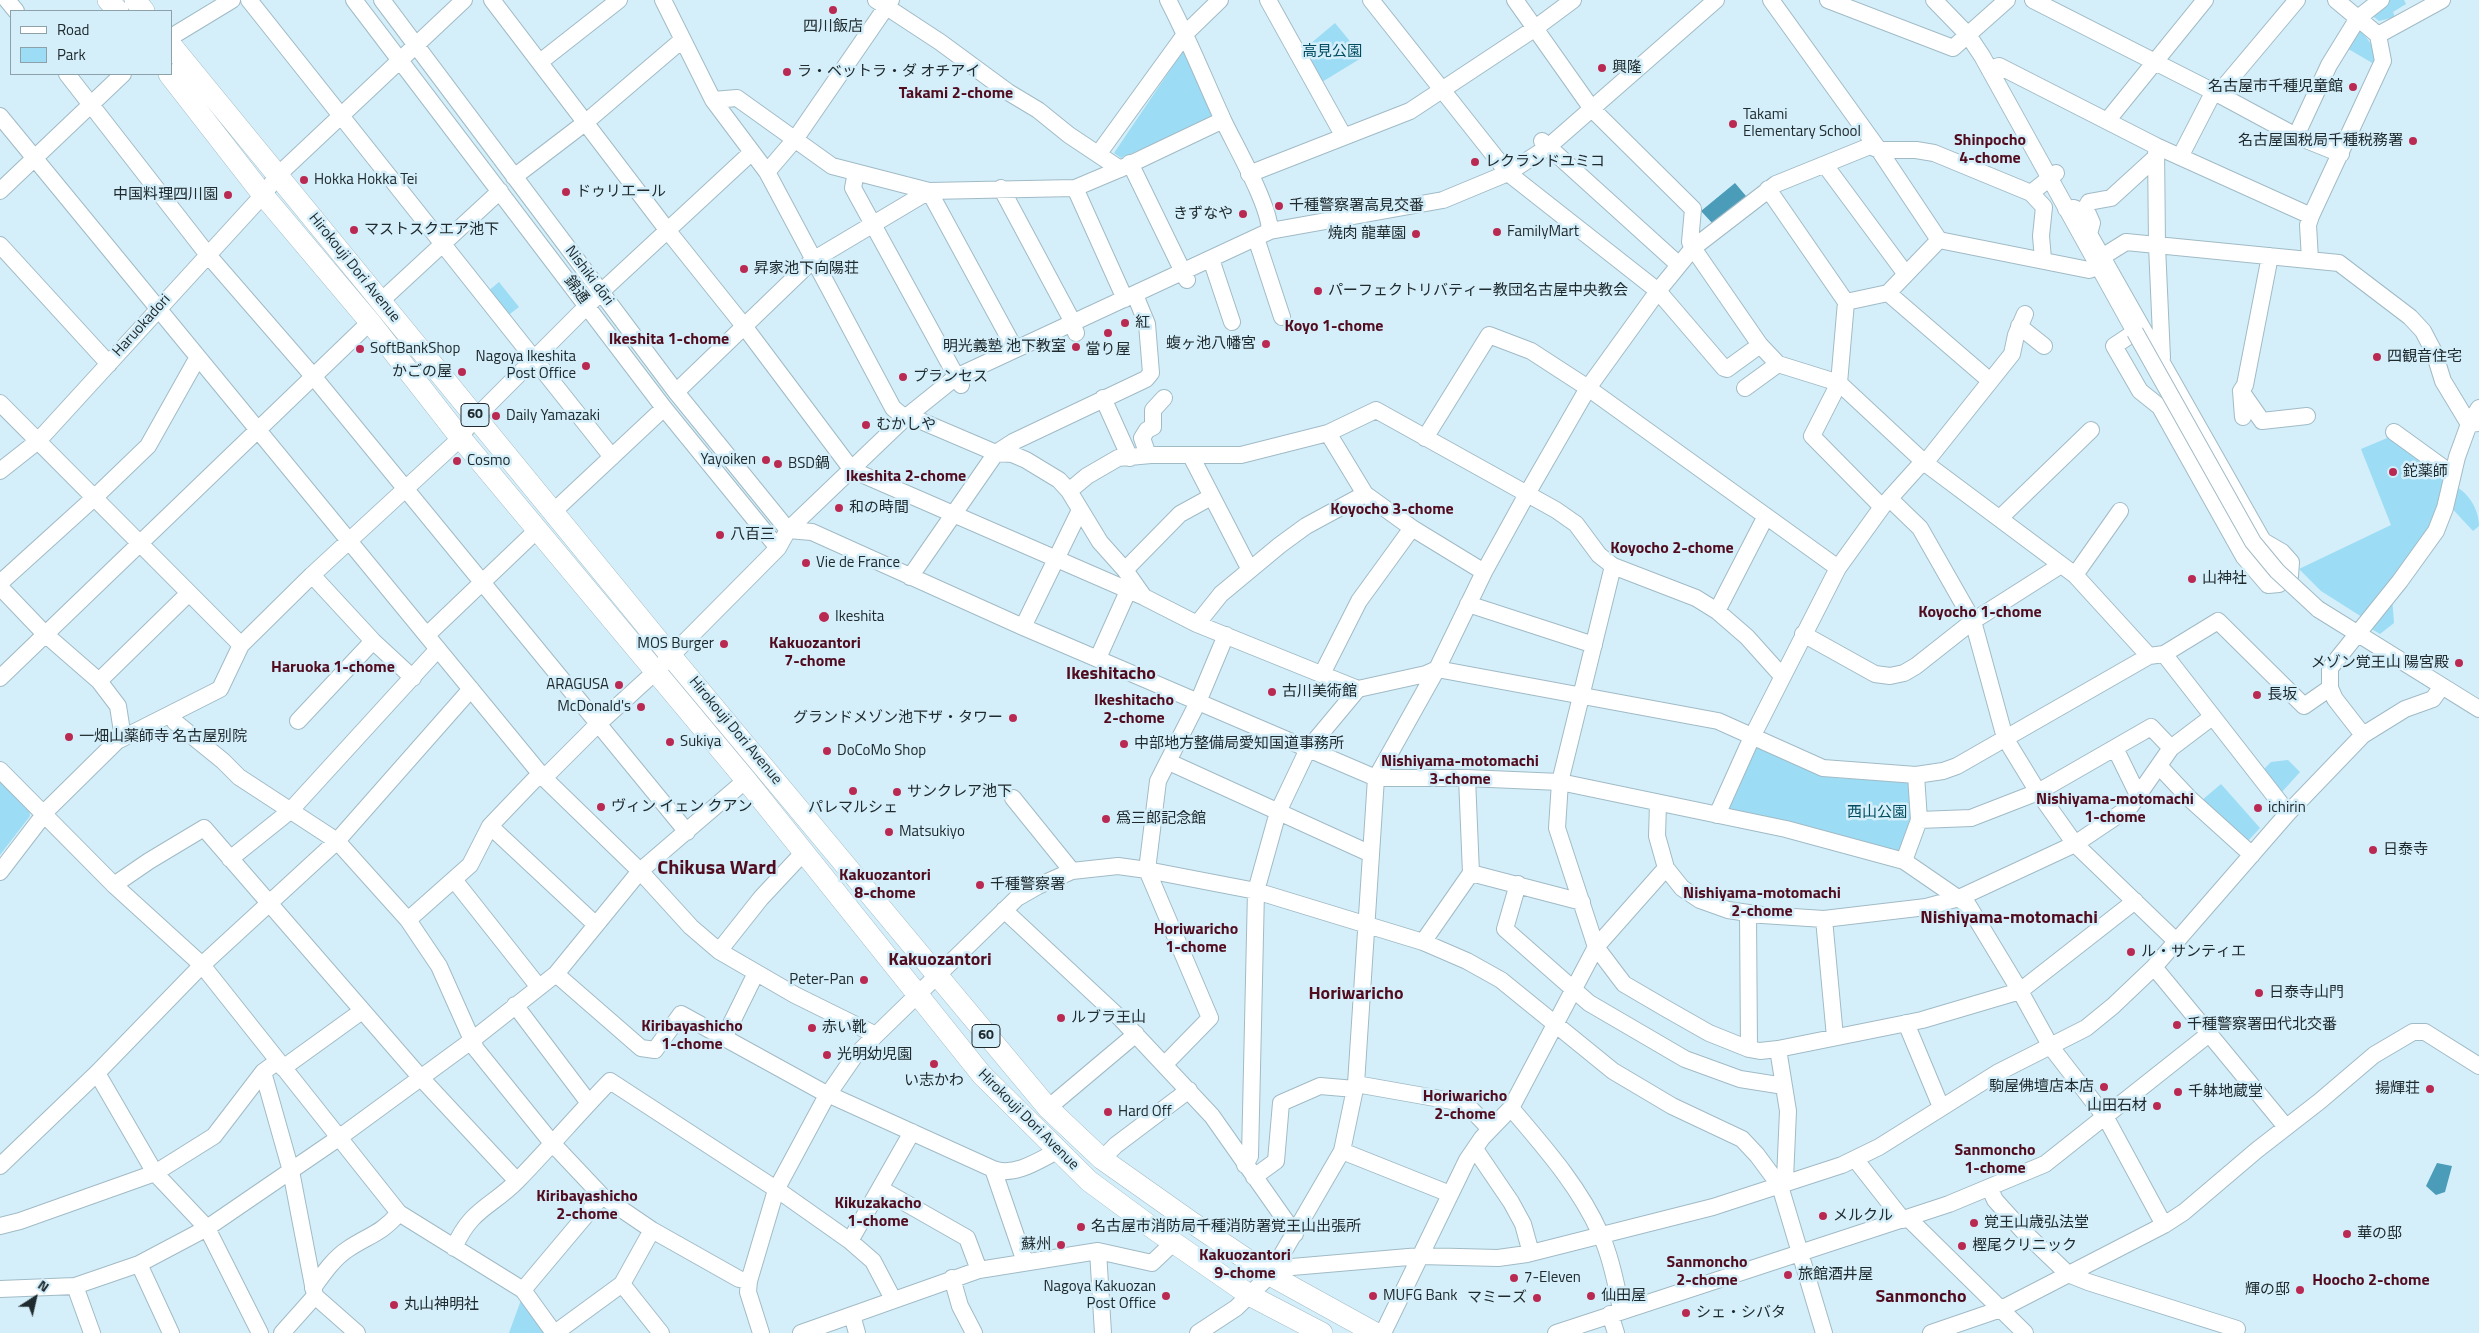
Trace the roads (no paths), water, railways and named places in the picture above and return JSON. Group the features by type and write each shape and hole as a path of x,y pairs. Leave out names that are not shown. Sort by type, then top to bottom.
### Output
{"main road":[{"path":"108,0 117,10"},
{"path":"135,0 143,10"},
{"name":"Hirokouji Dori Avenue","path":"172,46 671,656 766,767 936,976 1048,1108 1102,1159 1270,1275 1375,1333"},
{"name":"Hirokouji Dori Avenue","path":"170,75 263,195 370,322 458,436 746,780 982,1075 1089,1181 1173,1243 1294,1326 1322,1333"}],"street":[{"path":"7,0 15,10"},
{"path":"172,36 232,0"},
{"path":"249,0 612,457"},
{"name":"錦通","path":"354,0 664,408 778,548"},
{"name":"Nishiki dōri","path":"382,0 676,392 788,530"},
{"name":"Haruokadori","path":"0,471 38,441 263,195 278,175 464,0"},
{"path":"492,0 668,231 744,326 852,470 1144,598 1196,624 1358,689 1426,674 1437,669 1583,694 1718,721 1823,768 1916,775 1943,771 1957,766 2218,621 2304,706 2330,688"},
{"path":"540,62 619,0"},
{"path":"663,0 713,100 768,172 893,408 905,418 921,420 996,454 1012,454 1026,460 1059,480 1069,491 1100,542 1124,570 1144,598"},
{"path":"1168,0 1186,33 1270,222 1263,235 1282,318"},
{"path":"1099,153 1186,33 1220,0"},
{"path":"1268,0 1343,135"},
{"path":"1371,0 1508,173 1658,292 1724,368 1727,369 1760,345"},
{"path":"1515,0 1592,109 1693,209 1690,242 1693,248 1760,345 1778,364 1840,383 1925,463 2075,575 2156,655 2212,717 2288,813"},
{"path":"1249,174 1343,135 1410,111 1534,29 1573,0"},
{"path":"408,920 455,881 470,865 490,826 534,780 543,777 655,672 778,548 788,530 905,418 959,382 1016,349 1074,329 1130,297 1186,276 1211,259 1263,235 1443,200 1508,173 1592,109 1716,0"},
{"path":"1772,0 1879,150 1938,240 2043,259 2089,270 2126,242 2339,262 2410,317 2423,331 2434,352 2443,381 2474,424"},
{"path":"1828,0 1953,48 2007,0"},
{"path":"1934,0 1968,35 1989,69 2053,176 2066,209 2163,362 2263,542 2282,552 2291,562 2290,576 2279,584 2268,585 2244,557 2160,407 2140,391 2118,354 2114,346 2135,332"},
{"path":"2033,0 2296,136 2341,154"},
{"path":"2180,157 2216,93 2297,0"},
{"path":"2310,259 2308,225 2311,216 2383,61 2378,35 2336,0"},
{"path":"2296,136 2329,65 2358,18 2381,0"},
{"path":"2378,35 2442,0"},
{"path":"2107,121 2198,2"},
{"path":"768,172 796,138 884,3 1008,92 1038,110 1069,135 1125,166 1186,276"},
{"path":"514,177 586,122 682,40"},
{"path":"1989,69 1999,66 2107,121 2156,152 2180,157 2311,216"},
{"path":"68,75 208,255 313,376 687,832"},
{"path":"0,191 122,75"},
{"path":"713,100 738,98 796,138 832,166 930,191 1001,188 1075,188 1224,120"},
{"path":"0,116 543,777 640,871 691,927 719,952 795,996 876,1035"},
{"path":"1545,144 1679,265"},
{"path":"1198,1333 1251,1296 1270,1275 1342,1151 1356,1087 1376,778 1437,669 1484,572 1588,388 1679,265 1693,248 1768,189 1870,146 1879,150 1916,150 1934,153 2031,193 2044,207 2041,236 2043,259"},
{"path":"0,872 44,814 117,741 172,715 220,689 241,645 312,575 453,445 458,436 476,417 601,292 752,152"},
{"path":"2084,211 2089,202 2111,198 2156,152"},
{"path":"2156,152 2157,246 2163,362"},
{"path":"1825,165 1904,274"},
{"path":"856,172 853,188 875,225 959,382"},
{"path":"2031,193 2053,176"},
{"path":"1001,188 1074,329"},
{"path":"910,577 996,454 1013,442 1146,379 1151,372 1148,324 1130,297 1075,188"},
{"path":"1768,189 1846,302 1840,383 1812,436 1887,503 1920,528 1973,622 2006,738 2038,792 2075,844 2176,942"},
{"path":"382,301 500,190"},
{"path":"676,392 813,260 930,191"},
{"path":"930,191 1016,349"},
{"path":"2066,209 2074,208 2088,214 2092,223 2089,234 2100,262 2135,332 2254,542 2277,572 2318,609 2479,710"},
{"path":"1846,302 1888,293 1938,240"},
{"path":"0,245 108,364"},
{"path":"2243,417 2241,391 2245,385 2270,256"},
{"path":"1211,259 1232,322"},
{"path":"1888,293 1989,380"},
{"path":"1717,815 1752,737 1838,568 1887,503 1918,467 1925,463 1989,380 2012,354 2022,320 2044,346"},
{"path":"0,678 370,322"},
{"path":"1425,438 1490,335 1531,351 1588,388 1838,568"},
{"path":"123,738 118,706 98,681 45,634 0,585 95,498 148,446 198,356"},
{"path":"1745,388 1778,364"},
{"path":"2241,391 2262,420 2307,416"},
{"path":"1104,398 1130,458"},
{"path":"1148,455 1142,438 1147,430 1153,428 1153,410 1164,398"},
{"path":"0,403 140,542 188,594 241,645"},
{"path":"553,512 664,408"},
{"path":"2363,735 2335,699 2330,688 2330,668 2400,582 2436,532 2452,474 2479,408"},
{"path":"1069,491 1101,466 1118,458 1148,455 1241,455 1328,432 1376,410 1556,510 1576,524 1599,555 1613,566 1696,598 1717,611 1747,637 1782,676"},
{"path":"2000,518 2005,511 2092,430"},
{"path":"1328,432 1365,494 1412,528 1484,572"},
{"path":"2394,432 2452,474"},
{"path":"1191,456 1250,570"},
{"path":"1196,624 1221,594 1306,526 1365,494"},
{"path":"1124,570 1180,514 1211,497"},
{"path":"1023,627 1054,559 1080,510"},
{"path":"2075,575 2120,511"},
{"path":"806,512 812,532"},
{"path":"1717,611 1766,516"},
{"path":"1322,674 1360,601 1412,528"},
{"path":"788,530 812,532 1023,627 1376,778 1467,778 1560,782 1786,829 1904,861 1968,905 2051,1047 2106,1118 2164,1225"},
{"path":"426,636 536,531"},
{"path":"778,548 812,532"},
{"path":"1803,634 1875,674 1890,676 1904,673 1916,666 1973,622 2061,565"},
{"path":"1613,566 1560,782 1557,828 1596,947 1624,984 1709,1033 1749,1049 1760,1051 1778,1049 1906,1023 2020,991 2135,901"},
{"path":"312,575 373,641 413,678"},
{"path":"1098,658 1128,591"},
{"path":"98,681 188,594"},
{"path":"1468,604 1594,645"},
{"path":"1165,1064 1210,1018 1147,870 1158,782 1198,702 1226,635"},
{"path":"298,721 373,641"},
{"path":"230,859 290,811 438,649"},
{"path":"1270,1275 1292,1267 1420,1256 1498,1258 1531,1253 1713,1207 1780,1186 1855,1159 1879,1147 1997,1073 2086,1028 2113,1006 2154,967 2288,813 2363,735 2405,709 2432,699 2442,686"},
{"path":"0,1166 97,1073 202,965 338,841 471,689"},
{"path":"1250,1171 1256,892 1278,812 1308,749 1358,689"},
{"path":"172,715 175,722 239,778 338,841 408,920 439,966 471,1041 552,1143 602,1196 652,1230 740,1280 749,1281"},
{"path":"1658,803 1657,836 1666,868 1682,888 1700,900 1728,910 1824,919 1926,907 1959,898 2075,844 2130,807 2171,748 2212,717"},
{"path":"1920,820 1971,818 2038,792 2151,728 2171,748"},
{"path":"2115,748 2138,795"},
{"path":"1169,762 1371,854"},
{"path":"2159,766 2190,799 2252,855"},
{"path":"0,770 114,885 202,965 399,1212 523,1290 555,1333 622,1284 652,1230"},
{"path":"1904,861 1920,820 1916,775"},
{"path":"1423,942 1471,873 1467,778"},
{"path":"0,1289 75,1286 139,1264 207,1228 291,1171 471,1041 538,986 556,974 640,871 746,780"},
{"path":"1013,798 1072,870"},
{"path":"490,826 595,924"},
{"path":"114,885 204,828 420,1078 517,1181"},
{"path":"719,952 761,898 803,853"},
{"path":"761,1333 748,1292 749,1281 776,1190 829,1094 854,1057 1017,898 1072,870 1118,866 1256,892 1423,942 1467,961 1501,980 1613,1070 1672,1106 1742,1139 1757,1155 1780,1186 1821,1332"},
{"path":"1383,1333 1467,1160 1490,1129 1512,1108 1596,947 1666,868"},
{"path":"1471,873 1582,902"},
{"path":"455,881 538,986"},
{"path":"1518,884 1505,929 1589,1003 1685,1059 1740,1079 1784,1086"},
{"path":"1004,910 1136,1034 1189,1090 1212,1116 1295,1234"},
{"path":"1748,913 1749,1049"},
{"path":"1824,919 1835,1037"},
{"path":"2154,967 2286,1127"},
{"path":"724,1038 756,973"},
{"path":"556,974 641,1048 655,1050 681,1014 829,1094 1004,1173 1034,1163 1058,1151"},
{"path":"515,1006 589,1103"},
{"path":"0,1226 20,1221 155,1173 214,1136 263,1072 281,1065 362,1011"},
{"path":"1906,1023 1941,1107"},
{"path":"1930,1333 2001,1309 2164,1225 2184,1212 2374,1056 2413,1032 2425,1032 2479,1066"},
{"path":"1048,1108 1136,1034"},
{"path":"1556,1333 1905,1219 1990,1189 2045,1164 2106,1118 2209,1034"},
{"path":"1778,1049 1788,1111 1785,1178 1780,1186"},
{"path":"263,1072 291,1171 314,1292 357,1333"},
{"path":"97,1073 155,1173 207,1228 260,1333"},
{"path":"454,1248 460,1233 477,1212 517,1181 610,1081 850,1241 874,1261 893,1299"},
{"path":"1250,1171 1276,1161 1281,1103 1320,1086 1356,1087 1452,1101 1469,1107 1490,1129"},
{"path":"1102,1159 1116,1145 1189,1090"},
{"path":"1512,1108 1581,1196 1601,1234 1616,1312 1616,1333"},
{"path":"850,1241 912,1132"},
{"path":"1475,1149 1512,1202 1523,1224 1531,1253"},
{"path":"1342,1151 1450,1194"},
{"path":"1855,1159 1905,1219 2025,1333"},
{"path":"993,1169 1025,1262"},
{"path":"881,1189 967,1238 979,1270"},
{"path":"1990,1189 1995,1200 2022,1230 2068,1274 2203,1326 2237,1329"},
{"path":"523,1290 602,1196"},
{"path":"282,1333 339,1256 370,1236 382,1232 399,1212"},
{"path":"801,1333 979,1270 1098,1252 1152,1264 1173,1243"},
{"path":"1098,1252 1103,1333"},
{"path":"139,1264 171,1333"},
{"path":"952,1278 960,1306 974,1333"},
{"path":"622,1284 661,1333"},
{"path":"75,1286 92,1333"},
{"path":"852,1315 857,1333"}],"place":[{"name":"四川飯店","path":"833,10"},
{"name":"興隆","path":"1602,68"},
{"name":"ラ・ベットラ・ダ オチアイ","path":"787,72"},
{"name":"名古屋市千種児童館","path":"2353,87"},
{"name":"Takami Elementary School","path":"1733,124"},
{"name":"名古屋国税局千種税務署","path":"2413,141"},
{"name":"レクランドユミコ","path":"1475,162"},
{"name":"Hokka Hokka Tei","path":"304,180"},
{"name":"ドゥリエール","path":"566,192"},
{"name":"中国料理四川園","path":"228,195"},
{"name":"千種警察署高見交番","path":"1279,206"},
{"name":"きずなや","path":"1243,214"},
{"name":"マストスクエア池下","path":"354,230"},
{"name":"FamilyMart","path":"1497,232"},
{"name":"焼肉 龍華園","path":"1416,234"},
{"name":"昇家池下向陽荘","path":"744,269"},
{"name":"パーフェクトリバティー教団名古屋中央教会","path":"1318,291"},
{"name":"紅","path":"1125,323"},
{"name":"當り屋","path":"1108,333"},
{"name":"蝮ヶ池八幡宮","path":"1266,344"},
{"name":"明光義塾 池下教室","path":"1076,347"},
{"name":"SoftBankShop","path":"360,349"},
{"name":"四観音住宅","path":"2377,357"},
{"name":"Nagoya Ikeshita Post Office","path":"586,366"},
{"name":"かごの屋","path":"462,372"},
{"name":"プランセス","path":"903,377"},
{"name":"Daily Yamazaki","path":"496,416"},
{"name":"むかしや","path":"866,425"},
{"name":"Yayoiken","path":"766,460"},
{"name":"Cosmo","path":"457,461"},
{"name":"BSD鍋","path":"778,464"},
{"name":"鉈薬師","path":"2393,472"},
{"name":"和の時間","path":"839,508"},
{"name":"八百三","path":"720,535"},
{"name":"Vie de France","path":"806,563"},
{"name":"山神社","path":"2192,579"},
{"name":"Ikeshita","path":"824,617"},
{"name":"MOS Burger","path":"724,644"},
{"name":"メゾン覚王山 陽宮殿","path":"2459,663"},
{"name":"ARAGUSA","path":"619,685"},
{"name":"古川美術館","path":"1272,692"},
{"name":"長坂","path":"2257,695"},
{"name":"McDonald's","path":"641,707"},
{"name":"グランドメゾン池下ザ・タワー","path":"1013,718"},
{"name":"一畑山薬師寺 名古屋別院","path":"69,737"},
{"name":"Sukiya","path":"670,742"},
{"name":"中部地方整備局愛知国道事務所","path":"1124,744"},
{"name":"DoCoMo Shop","path":"827,751"},
{"name":"パレマルシェ","path":"853,791"},
{"name":"サンクレア池下","path":"897,792"},
{"name":"ヴィン イェン クアン","path":"601,807"},
{"name":"ichirin","path":"2258,808"},
{"name":"爲三郎記念館","path":"1106,819"},
{"name":"Matsukiyo","path":"889,832"},
{"name":"日泰寺","path":"2373,850"},
{"name":"千種警察署","path":"980,885"},
{"name":"ル・サンティエ","path":"2131,952"},
{"name":"Peter-Pan","path":"864,980"},
{"name":"日泰寺山門","path":"2259,993"},
{"name":"ルブラ王山","path":"1061,1018"},
{"name":"千種警察署田代北交番","path":"2177,1025"},
{"name":"赤い靴","path":"812,1028"},
{"name":"光明幼児園","path":"827,1055"},
{"name":"い志かわ","path":"934,1064"},
{"name":"駒屋佛壇店本店","path":"2104,1087"},
{"name":"揚輝荘","path":"2430,1089"},
{"name":"千躰地蔵堂","path":"2178,1092"},
{"name":"山田石材","path":"2157,1106"},
{"name":"Hard Off","path":"1108,1112"},
{"name":"メルクル","path":"1823,1216"},
{"name":"覚王山歳弘法堂","path":"1974,1223"},
{"name":"名古屋市消防局千種消防署覚王山出張所","path":"1081,1227"},
{"name":"華の邸","path":"2347,1234"},
{"name":"蘇州","path":"1061,1245"},
{"name":"樫尾クリニック","path":"1962,1246"},
{"name":"旅館酒井屋","path":"1788,1275"},
{"name":"7-Eleven","path":"1514,1278"},
{"name":"輝の邸","path":"2300,1290"},
{"name":"Nagoya Kakuozan Post Office","path":"1166,1296"},
{"name":"MUFG Bank","path":"1373,1296"},
{"name":"仙田屋","path":"1591,1296"},
{"name":"マミーズ","path":"1537,1298"},
{"name":"丸山神明社","path":"394,1305"},
{"name":"シェ・シバタ","path":"1686,1313"}],"district":[{"name":"Takami 2-chome","path":"956,94"},
{"name":"Shinpocho 4-chome","path":"1990,150"},
{"name":"Koyo 1-chome","path":"1334,327"},
{"name":"Ikeshita 1-chome","path":"669,340"},
{"name":"Ikeshita 2-chome","path":"906,477"},
{"name":"Koyocho 3-chome","path":"1392,510"},
{"name":"Koyocho 2-chome","path":"1672,549"},
{"name":"Koyocho 1-chome","path":"1980,613"},
{"name":"Kakuozantori 7-chome","path":"815,653"},
{"name":"Haruoka 1-chome","path":"333,668"},
{"name":"Ikeshitacho","path":"1111,675"},
{"name":"Ikeshitacho 2-chome","path":"1134,710"},
{"name":"Nishiyama-motomachi 3-chome","path":"1460,771"},
{"name":"Nishiyama-motomachi 1-chome","path":"2115,809"},
{"name":"Chikusa Ward","path":"717,869"},
{"name":"Kakuozantori 8-chome","path":"885,885"},
{"name":"Nishiyama-motomachi 2-chome","path":"1762,903"},
{"name":"Nishiyama-motomachi","path":"2009,919"},
{"name":"Horiwaricho 1-chome","path":"1196,939"},
{"name":"Kakuozantori","path":"940,961"},
{"name":"Horiwaricho","path":"1356,995"},
{"name":"Kiribayashicho 1-chome","path":"692,1036"},
{"name":"Horiwaricho 2-chome","path":"1465,1106"},
{"name":"Sanmoncho 1-chome","path":"1995,1160"},
{"name":"Kiribayashicho 2-chome","path":"587,1206"},
{"name":"Kikuzakacho 1-chome","path":"878,1213"},
{"name":"Kakuozantori 9-chome","path":"1245,1265"},
{"name":"Sanmoncho 2-chome","path":"1707,1272"},
{"name":"Hoocho 2-chome","path":"2371,1281"},
{"name":"Sanmoncho","path":"1921,1298"}],"park label":[{"name":"高見公園","path":"1332,52"},
{"name":"西山公園","path":"1877,813"}]}
